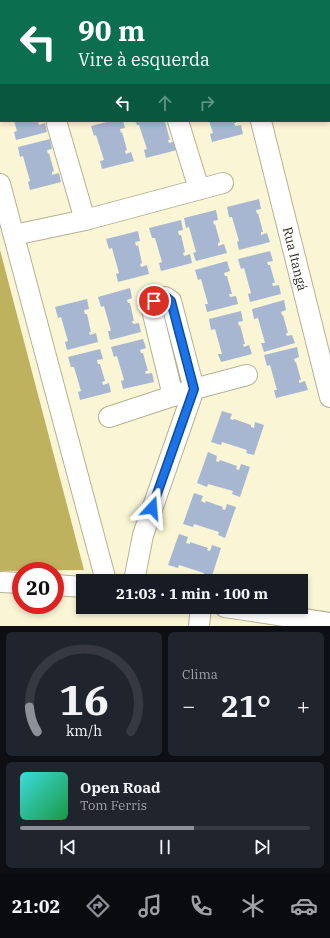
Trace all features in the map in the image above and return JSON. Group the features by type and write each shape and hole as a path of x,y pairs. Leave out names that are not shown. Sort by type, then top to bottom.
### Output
{"street":[{"path":"178,122 199,189"},
{"name":"Rua Itangá","path":"261,122 330,397"},
{"path":"57,124 85,220"},
{"path":"14,236 85,220 222,183"},
{"path":"0,184 104,574"},
{"path":"135,574 142,535 194,389 171,301 165,296 158,297 154,301 152,310 173,396"},
{"path":"109,418 194,389 247,375"},
{"path":"0,582 12,583"},
{"path":"64,586 76,586"},
{"path":"199,626 200,614"},
{"path":"271,614 330,623"}],"shaded area":[{"path":"0,250 84,570 64,570 64,562 12,562 12,571 0,571"}],"building":[{"path":"14,122 38,122 39,125 45,123 47,132 16,140 14,132 17,131"},
{"path":"107,122 123,122 125,128 120,129 127,150 125,151 126,154 131,152 134,161 102,169 100,161 104,160 96,135 94,136 91,126"},
{"path":"136,122 165,122 170,140 168,140 169,143 175,141 177,150 146,158 144,150 147,149 139,125 137,125"},
{"path":"209,122 236,122 234,123 235,126 241,125 243,134 212,142 210,134 213,133"},
{"path":"50,139 52,149 47,150 54,171 52,172 52,175 59,173 61,182 30,190 28,182 30,181 23,156 20,157 18,147"},
{"path":"259,199 261,209 256,210 263,232 261,232 261,235 267,233 270,242 239,250 237,242 239,241 232,217 229,217 227,207"},
{"path":"216,210 218,220 213,221 220,242 218,243 218,246 224,244 227,253 196,261 193,253 196,252 189,227 186,228 184,218"},
{"path":"181,220 183,230 178,231 179,235 181,235 185,252 183,253 184,256 190,254 192,263 161,271 159,263 162,262 155,238 152,238 149,228"},
{"path":"138,231 140,241 135,242 136,246 138,245 142,263 140,264 141,267 147,265 149,274 118,282 116,274 119,273 112,248 109,249 106,239"},
{"path":"270,251 273,261 267,262 268,265 270,265 275,283 272,283 273,286 279,285 281,294 250,302 248,294 251,293 244,268 241,269 238,259"},
{"path":"227,261 230,271 224,273 225,276 227,276 232,294 229,294 230,297 236,296 238,304 207,312 205,304 208,304 201,279 198,280 195,270"},
{"path":"130,288 132,298 127,300 128,303 130,303 134,321 132,321 133,324 139,323 141,332 110,340 108,331 111,331 104,306 101,307 98,297"},
{"path":"87,299 89,309 84,310 85,314 87,314 91,332 89,332 90,335 96,333 98,342 67,350 65,342 68,341 61,317 58,318 55,307"},
{"path":"284,300 286,310 281,312 288,333 286,333 287,336 292,335 295,343 264,352 261,343 265,343 258,318 254,319 252,309"},
{"path":"241,311 243,321 238,322 245,344 243,344 244,347 249,345 252,354 221,362 218,354 222,354 215,329 211,330 209,319"},
{"path":"143,339 146,348 140,350 141,353 143,353 148,371 145,371 146,374 152,373 154,382 123,389 121,381 124,380 117,356 114,357 111,347"},
{"path":"297,347 299,357 294,359 301,380 299,380 299,383 305,381 308,390 276,398 274,390 277,390 270,365 267,366 264,355"},
{"path":"100,349 103,359 97,360 98,364 100,364 105,381 102,382 103,385 109,383 111,392 80,400 78,392 81,391 74,367 71,367 68,357"},
{"path":"222,411 232,414 230,419 251,425 251,427 254,428 255,422 264,425 254,455 246,453 247,450 222,442 221,445 211,442"},
{"path":"208,452 217,456 216,461 219,462 220,460 237,466 236,469 239,470 241,464 250,467 240,497 232,494 233,491 208,484 207,487 197,483"},
{"path":"194,493 203,496 201,501 205,503 206,501 223,507 222,509 225,510 227,504 236,507 225,538 218,535 219,532 194,524 193,527 183,524"},
{"path":"179,534 188,537 186,543 190,544 190,542 208,548 207,550 210,551 212,545 221,548 213,574 204,574 179,565 178,568 168,565"}],"route":[{"path":"152,508 194,389 171,301 165,296 158,297 154,301"}]}
